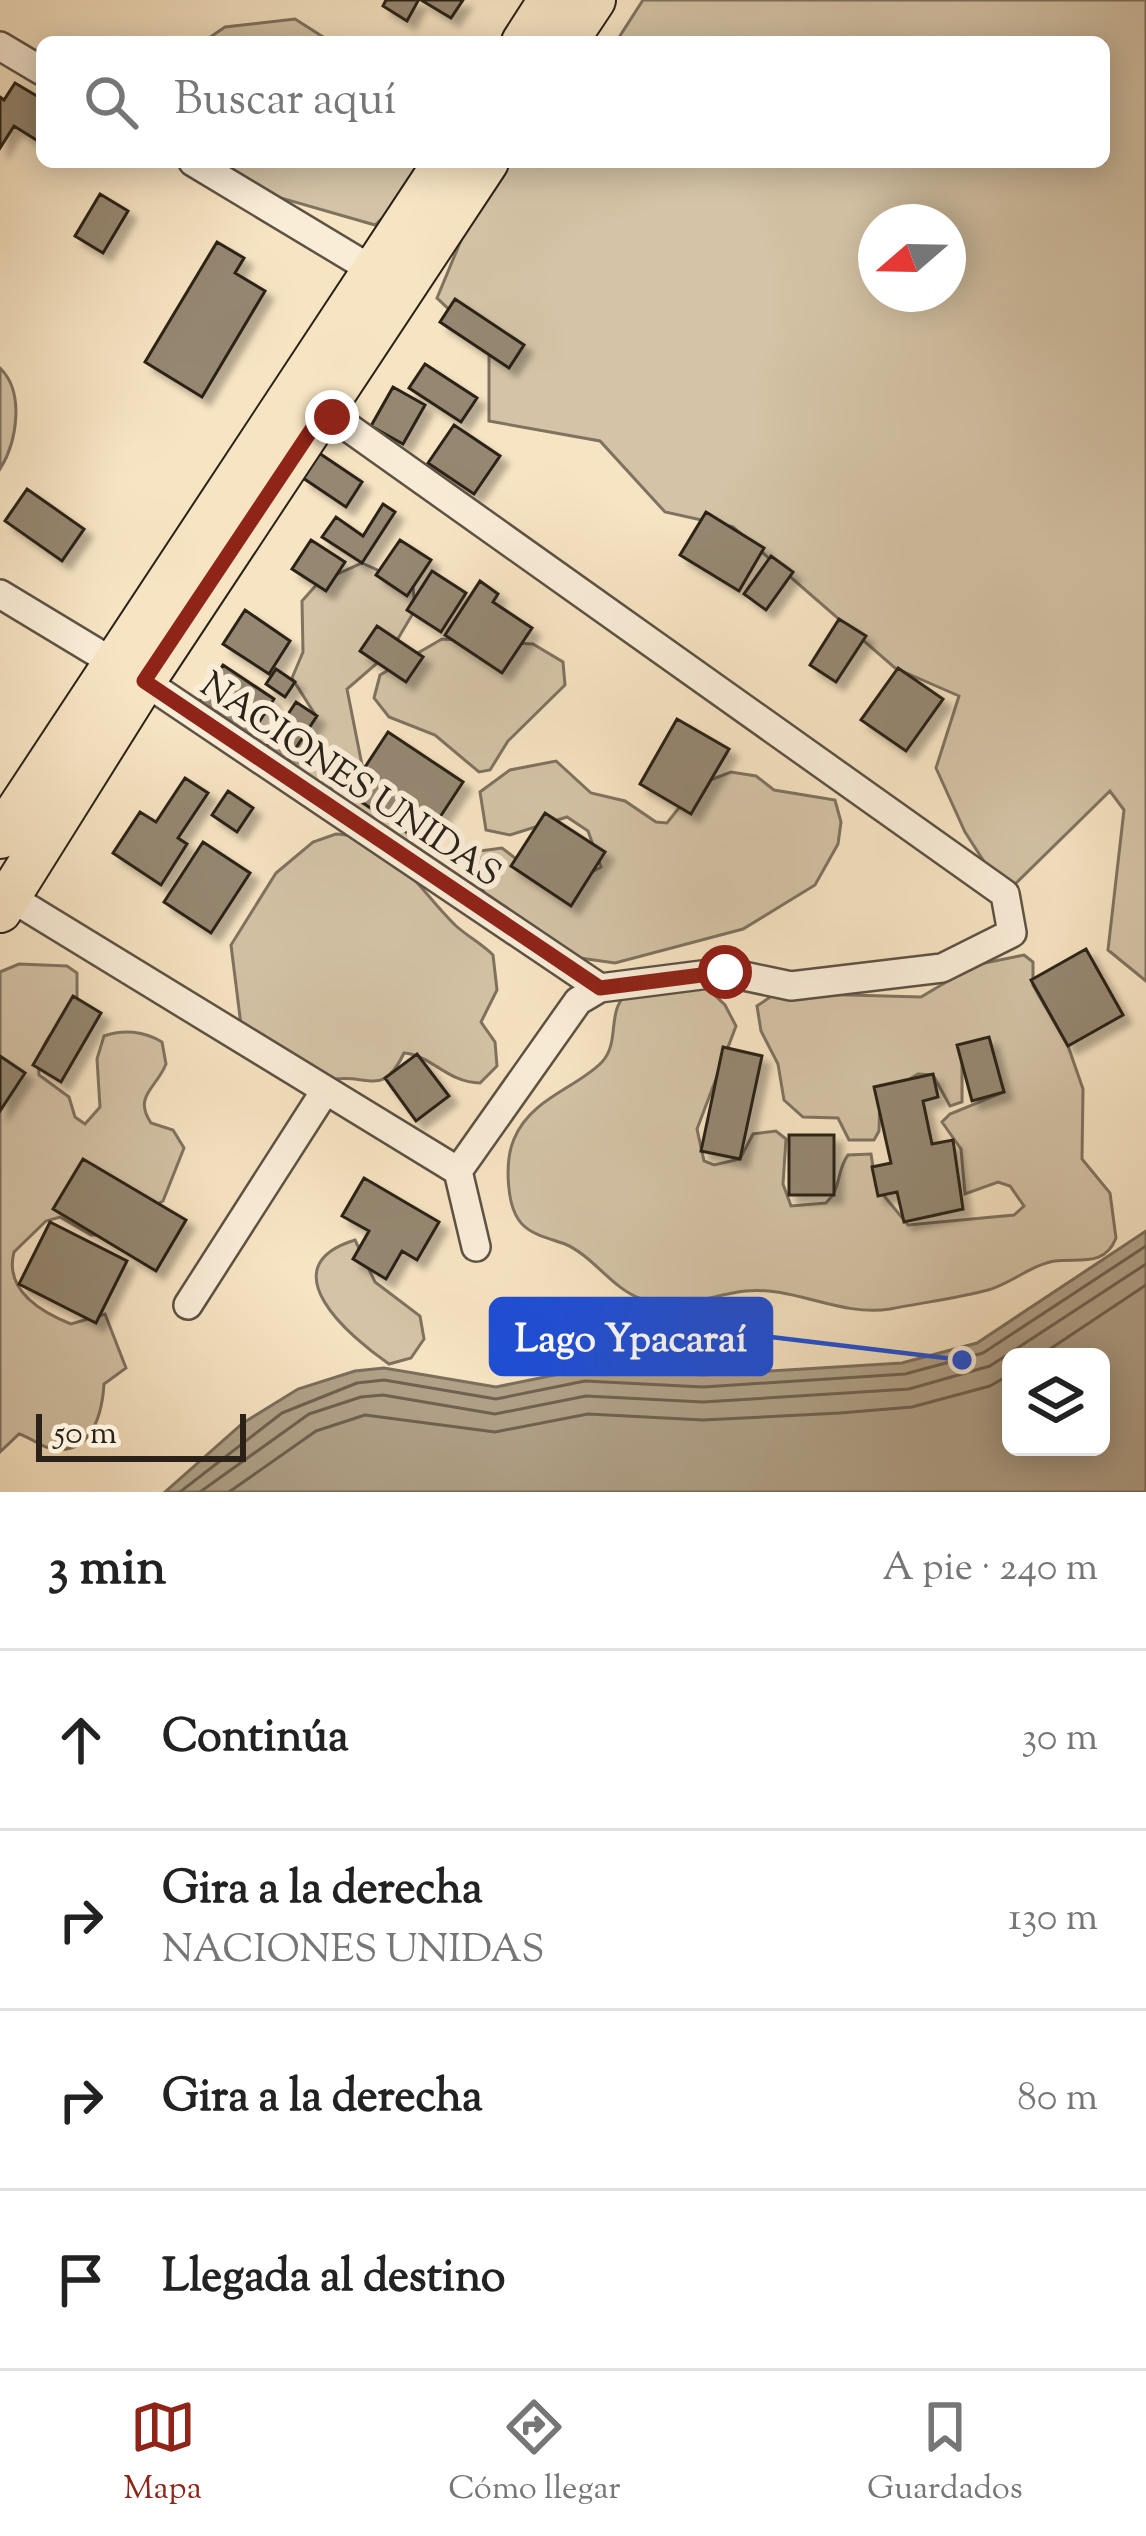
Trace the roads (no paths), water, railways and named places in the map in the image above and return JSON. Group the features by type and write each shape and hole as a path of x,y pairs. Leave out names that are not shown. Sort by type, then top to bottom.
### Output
{"main road":[{"path":"527,36 550,0"},
{"path":"570,36 594,0"},
{"path":"388,280 442,168"},
{"path":"0,838 129,672 388,280 482,168"},
{"path":"3,900 129,672"}],"street":[{"path":"0,46 36,67"},
{"path":"203,168 388,280"},
{"path":"309,399 1005,894 1012,933 942,968 791,986 725,972 600,988 578,1001 458,1172"},
{"name":"NACIONES UNIDAS","path":"0,594 129,672 600,988"},
{"path":"3,900 458,1172 476,1246"},
{"path":"188,1305 325,1091"}],"water":[{"path":"1146,1231 1146,1492 165,1492 243,1423 298,1389 355,1371 384,1368 496,1387 584,1369 703,1375 902,1363 977,1343"}],"place":[{"name":"Lago Ypacaraí","path":"962,1360"}]}
